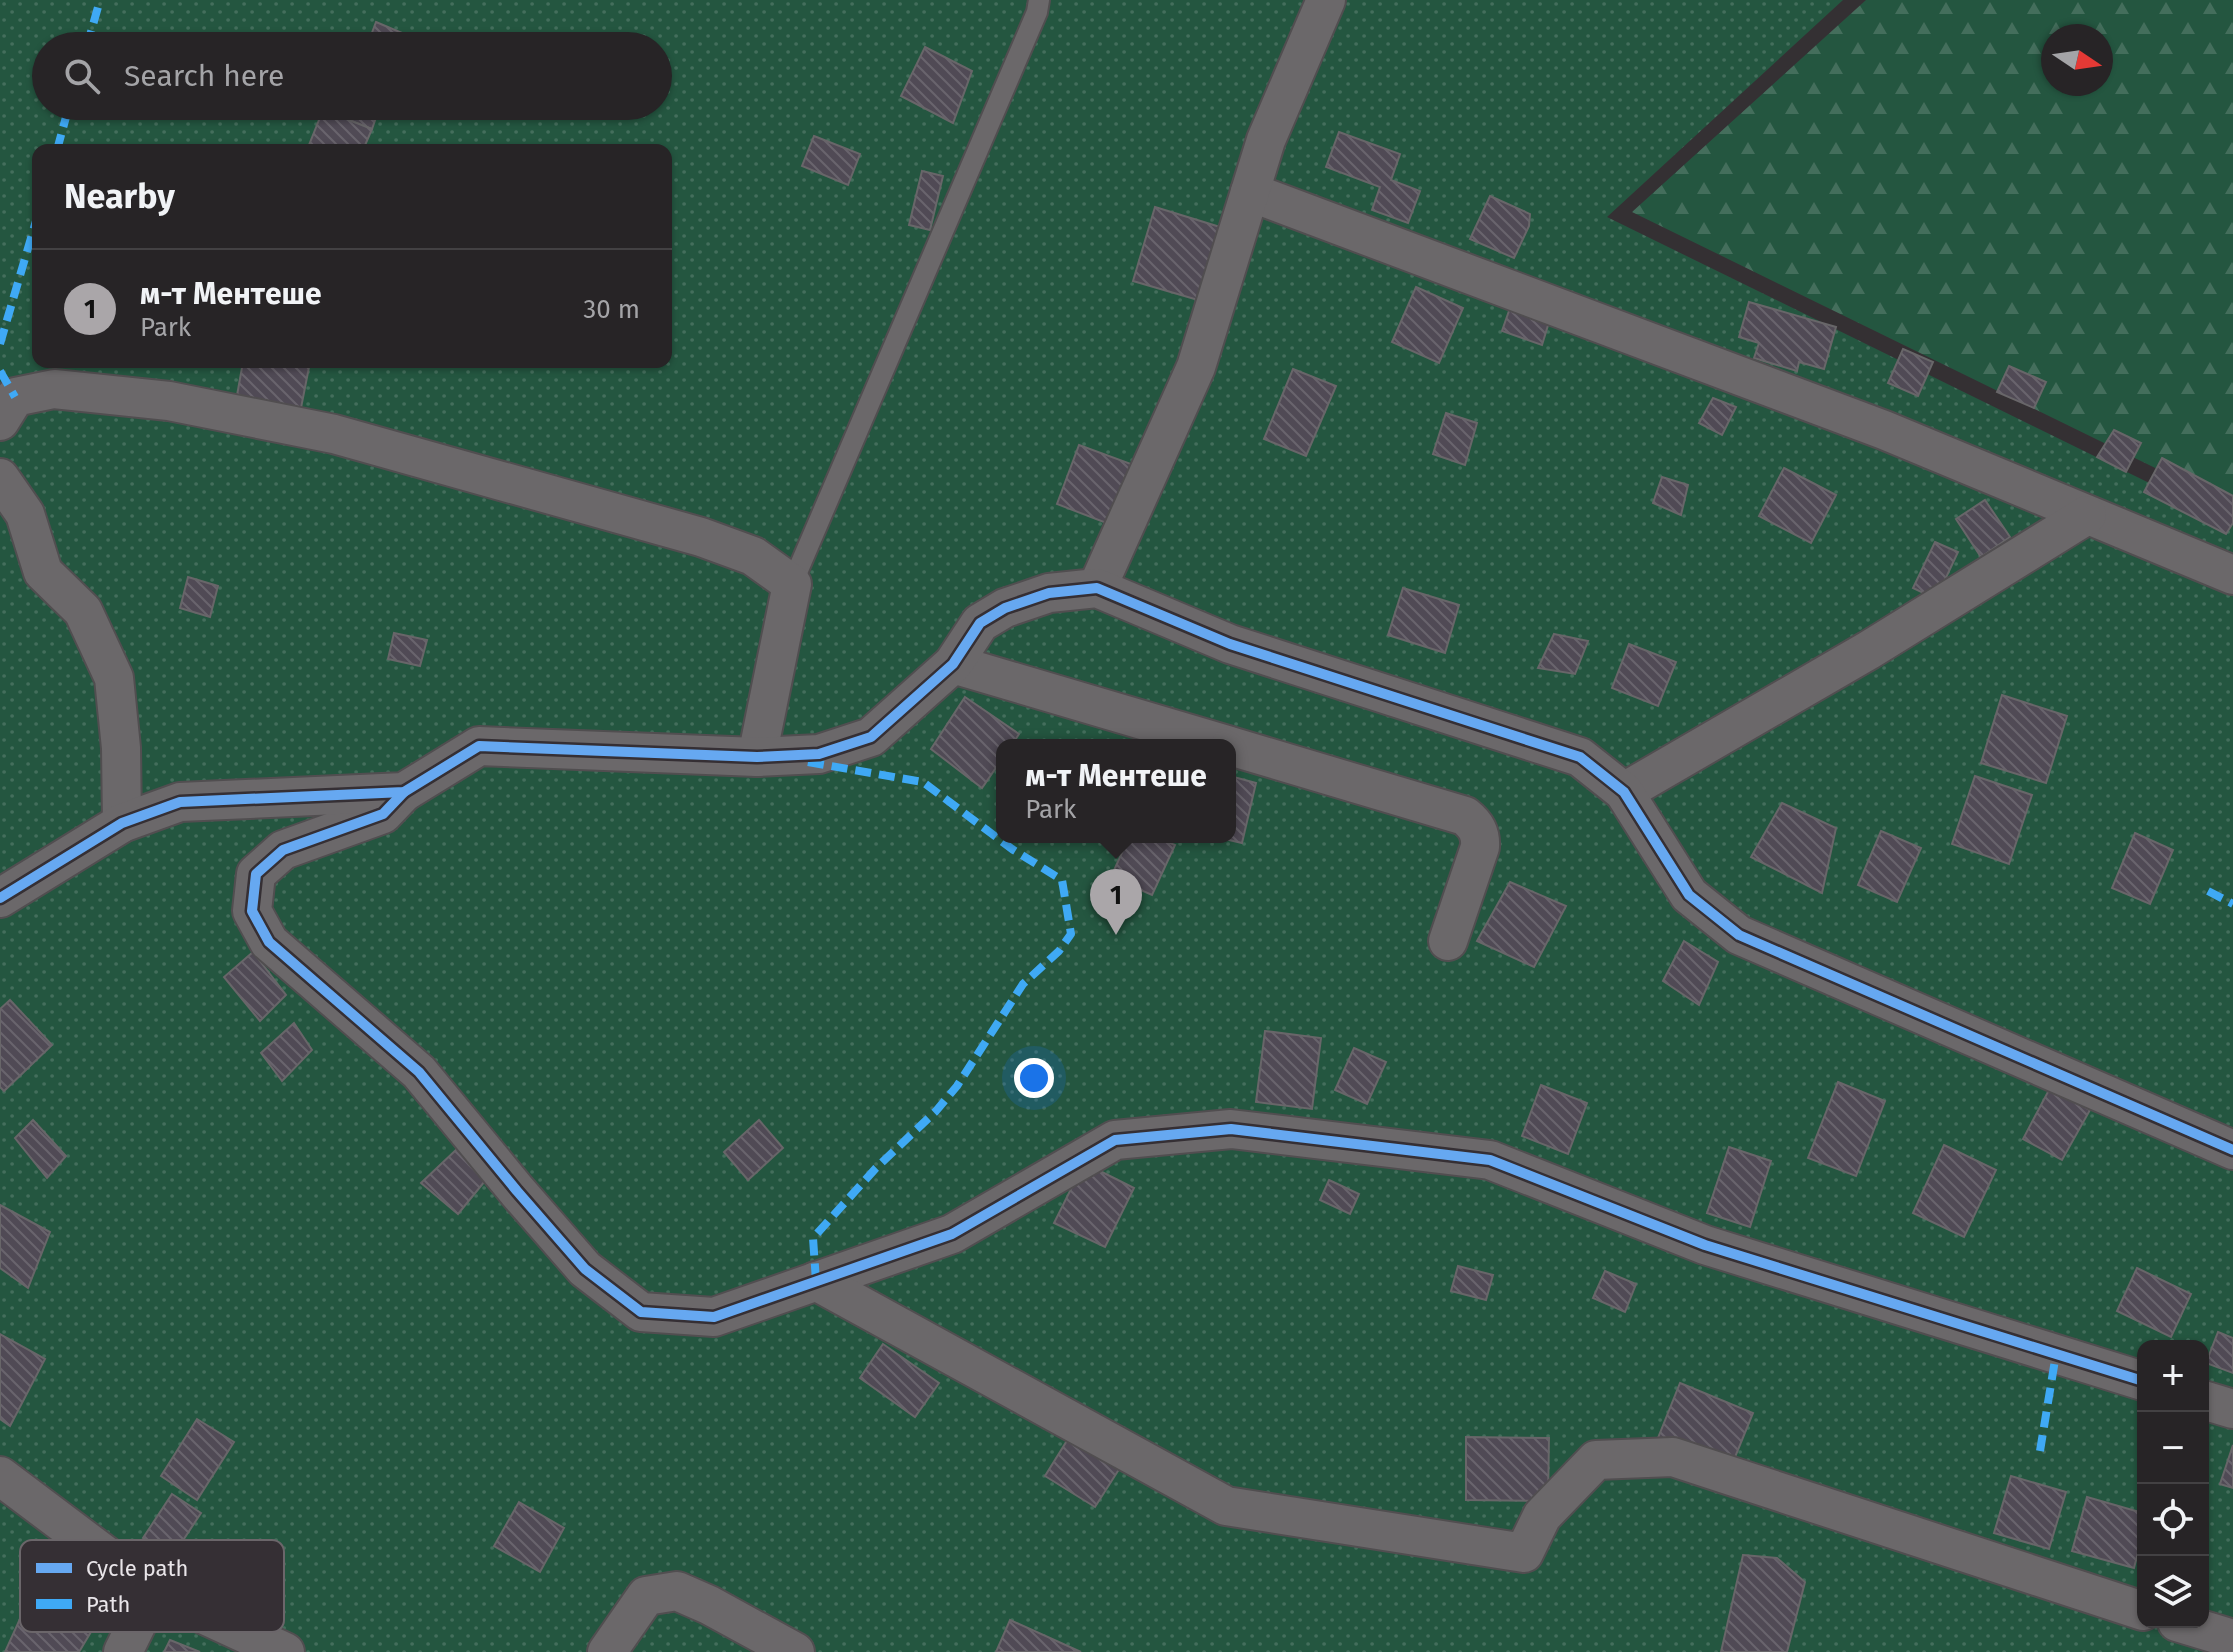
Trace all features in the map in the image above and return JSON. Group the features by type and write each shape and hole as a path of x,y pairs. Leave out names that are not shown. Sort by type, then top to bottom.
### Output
{"street":[{"path":"1097,588 1196,367 1266,140 1326,0"},
{"path":"1250,192 1884,430 2233,575"},
{"path":"0,421 15,397 54,389 169,401 334,434 701,537 753,556 792,584 757,757"},
{"path":"0,478 25,514 43,572 83,611 114,678 121,748 122,823"},
{"path":"1624,792 1869,650 2087,515"},
{"path":"2137,1379 1705,1245 1490,1160 1231,1129 1115,1140 952,1234 714,1317 641,1312 585,1269 419,1072 269,942 252,911 256,874 283,850 383,814 404,792 479,746 757,757 819,754 871,737 953,664 980,623 1005,608 1049,593 1097,588 1230,644 1580,757 1624,792 1689,895 1739,935 2233,1150"},
{"path":"953,664 1205,739"},
{"path":"1236,748 1465,816 1472,821 1481,838 1480,847 1448,941"},
{"path":"0,898 122,823 180,802 404,792"},
{"path":"816,1281 1226,1506 1524,1553 1542,1516 1596,1460 1673,1457 2137,1609"},
{"path":"2209,1402 2233,1409"},
{"path":"0,1476 85,1540"},
{"path":"607,1652 646,1596 677,1591 795,1652"},
{"path":"2197,1628 2233,1639"},
{"path":"123,1652 133,1632"},
{"path":"242,1632 285,1652"}],"lane":[{"path":"792,584 1037,12 1039,0"}],"green space":[{"path":"0,0 1843,0 1607,217 2233,524 2233,1652 0,1652"},
{"path":"1866,0 2233,0 2233,506 1632,212"}],"building":[{"path":"376,22 400,32 372,32"},
{"path":"925,47 972,71 953,123 901,96"},
{"path":"319,120 349,120 372,129 366,144 309,144"},
{"path":"349,120 375,120 372,129"},
{"path":"1339,132 1400,154 1391,180 1420,191 1408,223 1372,210 1380,187 1326,167"},
{"path":"814,136 860,154 848,185 802,166"},
{"path":"922,171 943,176 930,230 909,225"},
{"path":"1490,196 1530,214 1529,226 1514,258 1470,239"},
{"path":"1155,207 1220,227 1198,300 1133,281"},
{"path":"1416,287 1463,308 1439,363 1392,342"},
{"path":"1749,302 1836,327 1824,369 1799,362 1797,371 1754,358 1759,343 1739,337"},
{"path":"1510,308 1549,322 1542,345 1502,331"},
{"path":"1903,349 1933,362 1918,396 1888,383"},
{"path":"2009,366 2046,382 2034,408 1997,392"},
{"path":"242,368 309,368 300,413 236,401"},
{"path":"1293,369 1336,386 1306,456 1264,439"},
{"path":"1713,398 1736,407 1722,435 1699,423"},
{"path":"1446,413 1477,423 1465,465 1433,454"},
{"path":"2114,430 2141,443 2126,472 2097,457"},
{"path":"1079,445 1131,464 1109,524 1057,504"},
{"path":"2162,458 2233,496 2233,523 2226,534 2144,492"},
{"path":"1784,468 1836,495 1811,543 1759,516"},
{"path":"1662,477 1688,485 1681,515 1653,503"},
{"path":"1985,500 2010,537 1981,557 1956,519"},
{"path":"1935,542 1958,552 1936,599 1913,588"},
{"path":"188,577 218,586 210,617 180,608"},
{"path":"1403,588 1459,605 1445,653 1388,635"},
{"path":"394,633 427,640 420,666 388,659"},
{"path":"1554,634 1588,641 1575,674 1538,668"},
{"path":"1629,644 1676,662 1658,706 1612,688"},
{"path":"2002,695 2067,716 2046,783 1981,763"},
{"path":"965,697 1019,734 1016,739 996,739 996,768 982,788 931,749"},
{"path":"1975,776 2032,795 2009,864 1952,844"},
{"path":"1236,778 1256,783 1242,843 1236,842"},
{"path":"1782,803 1836,828 1822,893 1751,857"},
{"path":"1881,831 1921,848 1897,902 1858,885"},
{"path":"2135,833 2173,850 2150,904 2112,888"},
{"path":"1126,843 1175,845 1152,895 1111,877"},
{"path":"1510,882 1566,906 1534,967 1477,941"},
{"path":"1684,941 1718,962 1699,1005 1663,981"},
{"path":"253,952 286,995 260,1021 224,977"},
{"path":"10,1000 52,1045 4,1091 0,1087 0,1009"},
{"path":"294,1023 312,1050 282,1081 261,1053"},
{"path":"1265,1031 1321,1038 1312,1109 1256,1102"},
{"path":"1354,1048 1386,1062 1367,1104 1335,1090"},
{"path":"1838,1082 1885,1101 1856,1176 1808,1158"},
{"path":"1541,1085 1587,1103 1568,1154 1522,1136"},
{"path":"2050,1088 2090,1110 2062,1160 2023,1139"},
{"path":"33,1120 66,1156 47,1178 15,1138"},
{"path":"759,1120 783,1148 748,1180 724,1152"},
{"path":"1944,1145 1996,1170 1964,1237 1913,1213"},
{"path":"1729,1147 1771,1161 1750,1227 1707,1213"},
{"path":"457,1149 485,1181 458,1214 421,1183"},
{"path":"1094,1168 1134,1188 1105,1247 1054,1223 1077,1177"},
{"path":"1329,1180 1359,1194 1350,1214 1320,1200"},
{"path":"0,1205 50,1232 28,1288 0,1268"},
{"path":"1458,1266 1493,1275 1486,1300 1451,1291"},
{"path":"2137,1268 2191,1294 2171,1337 2117,1311"},
{"path":"1605,1271 1636,1284 1625,1312 1593,1298"},
{"path":"2218,1332 2233,1338 2233,1373 2209,1364"},
{"path":"0,1334 45,1359 10,1426 0,1419"},
{"path":"883,1344 939,1383 915,1417 860,1378"},
{"path":"1680,1383 1753,1413 1731,1467 1658,1438"},
{"path":"197,1419 234,1442 197,1500 161,1476"},
{"path":"1073,1431 1123,1463 1095,1507 1045,1476"},
{"path":"1466,1437 1549,1438 1548,1501 1466,1500"},
{"path":"2233,1445 2233,1488 2220,1484"},
{"path":"2011,1476 2066,1492 2049,1549 1994,1533"},
{"path":"172,1494 201,1513 183,1540 143,1538"},
{"path":"2087,1497 2137,1511 2134,1568 2072,1551"},
{"path":"519,1502 564,1528 540,1572 494,1546"},
{"path":"1743,1555 1777,1558 1805,1582 1787,1652 1721,1652"},
{"path":"20,1619 20,1632 91,1632 79,1652 5,1652"},
{"path":"1010,1620 1081,1652 996,1652"},
{"path":"170,1640 200,1652 164,1652"}],"marked path":[{"path":"91,32 100,0"},
{"path":"59,144 65,120"},
{"path":"0,344 32,235"},
{"path":"0,371 15,397"},
{"path":"808,762 923,782 996,837"},
{"path":"816,1281 813,1238 876,1168 936,1111 957,1086 1023,984 1059,951 1071,934 1062,880 1004,843"},
{"path":"2208,891 2233,904"},
{"path":"2040,1451 2056,1354"}],"cycle path":[{"path":"0,898 122,823 180,802 404,792 479,746 757,757 819,754 871,737 953,664 980,623 1005,608 1049,593 1097,588 1230,644 1580,757 1624,792 1689,895 1739,935 2233,1150"},
{"path":"404,792 383,814 283,850 256,874 252,911 269,942 419,1072 585,1269 641,1312 714,1317 952,1234 1115,1140 1231,1129 1490,1160 1705,1245 2137,1379"}],"place":[{"name":"м-т Ментeше","path":"1116,935"}]}
